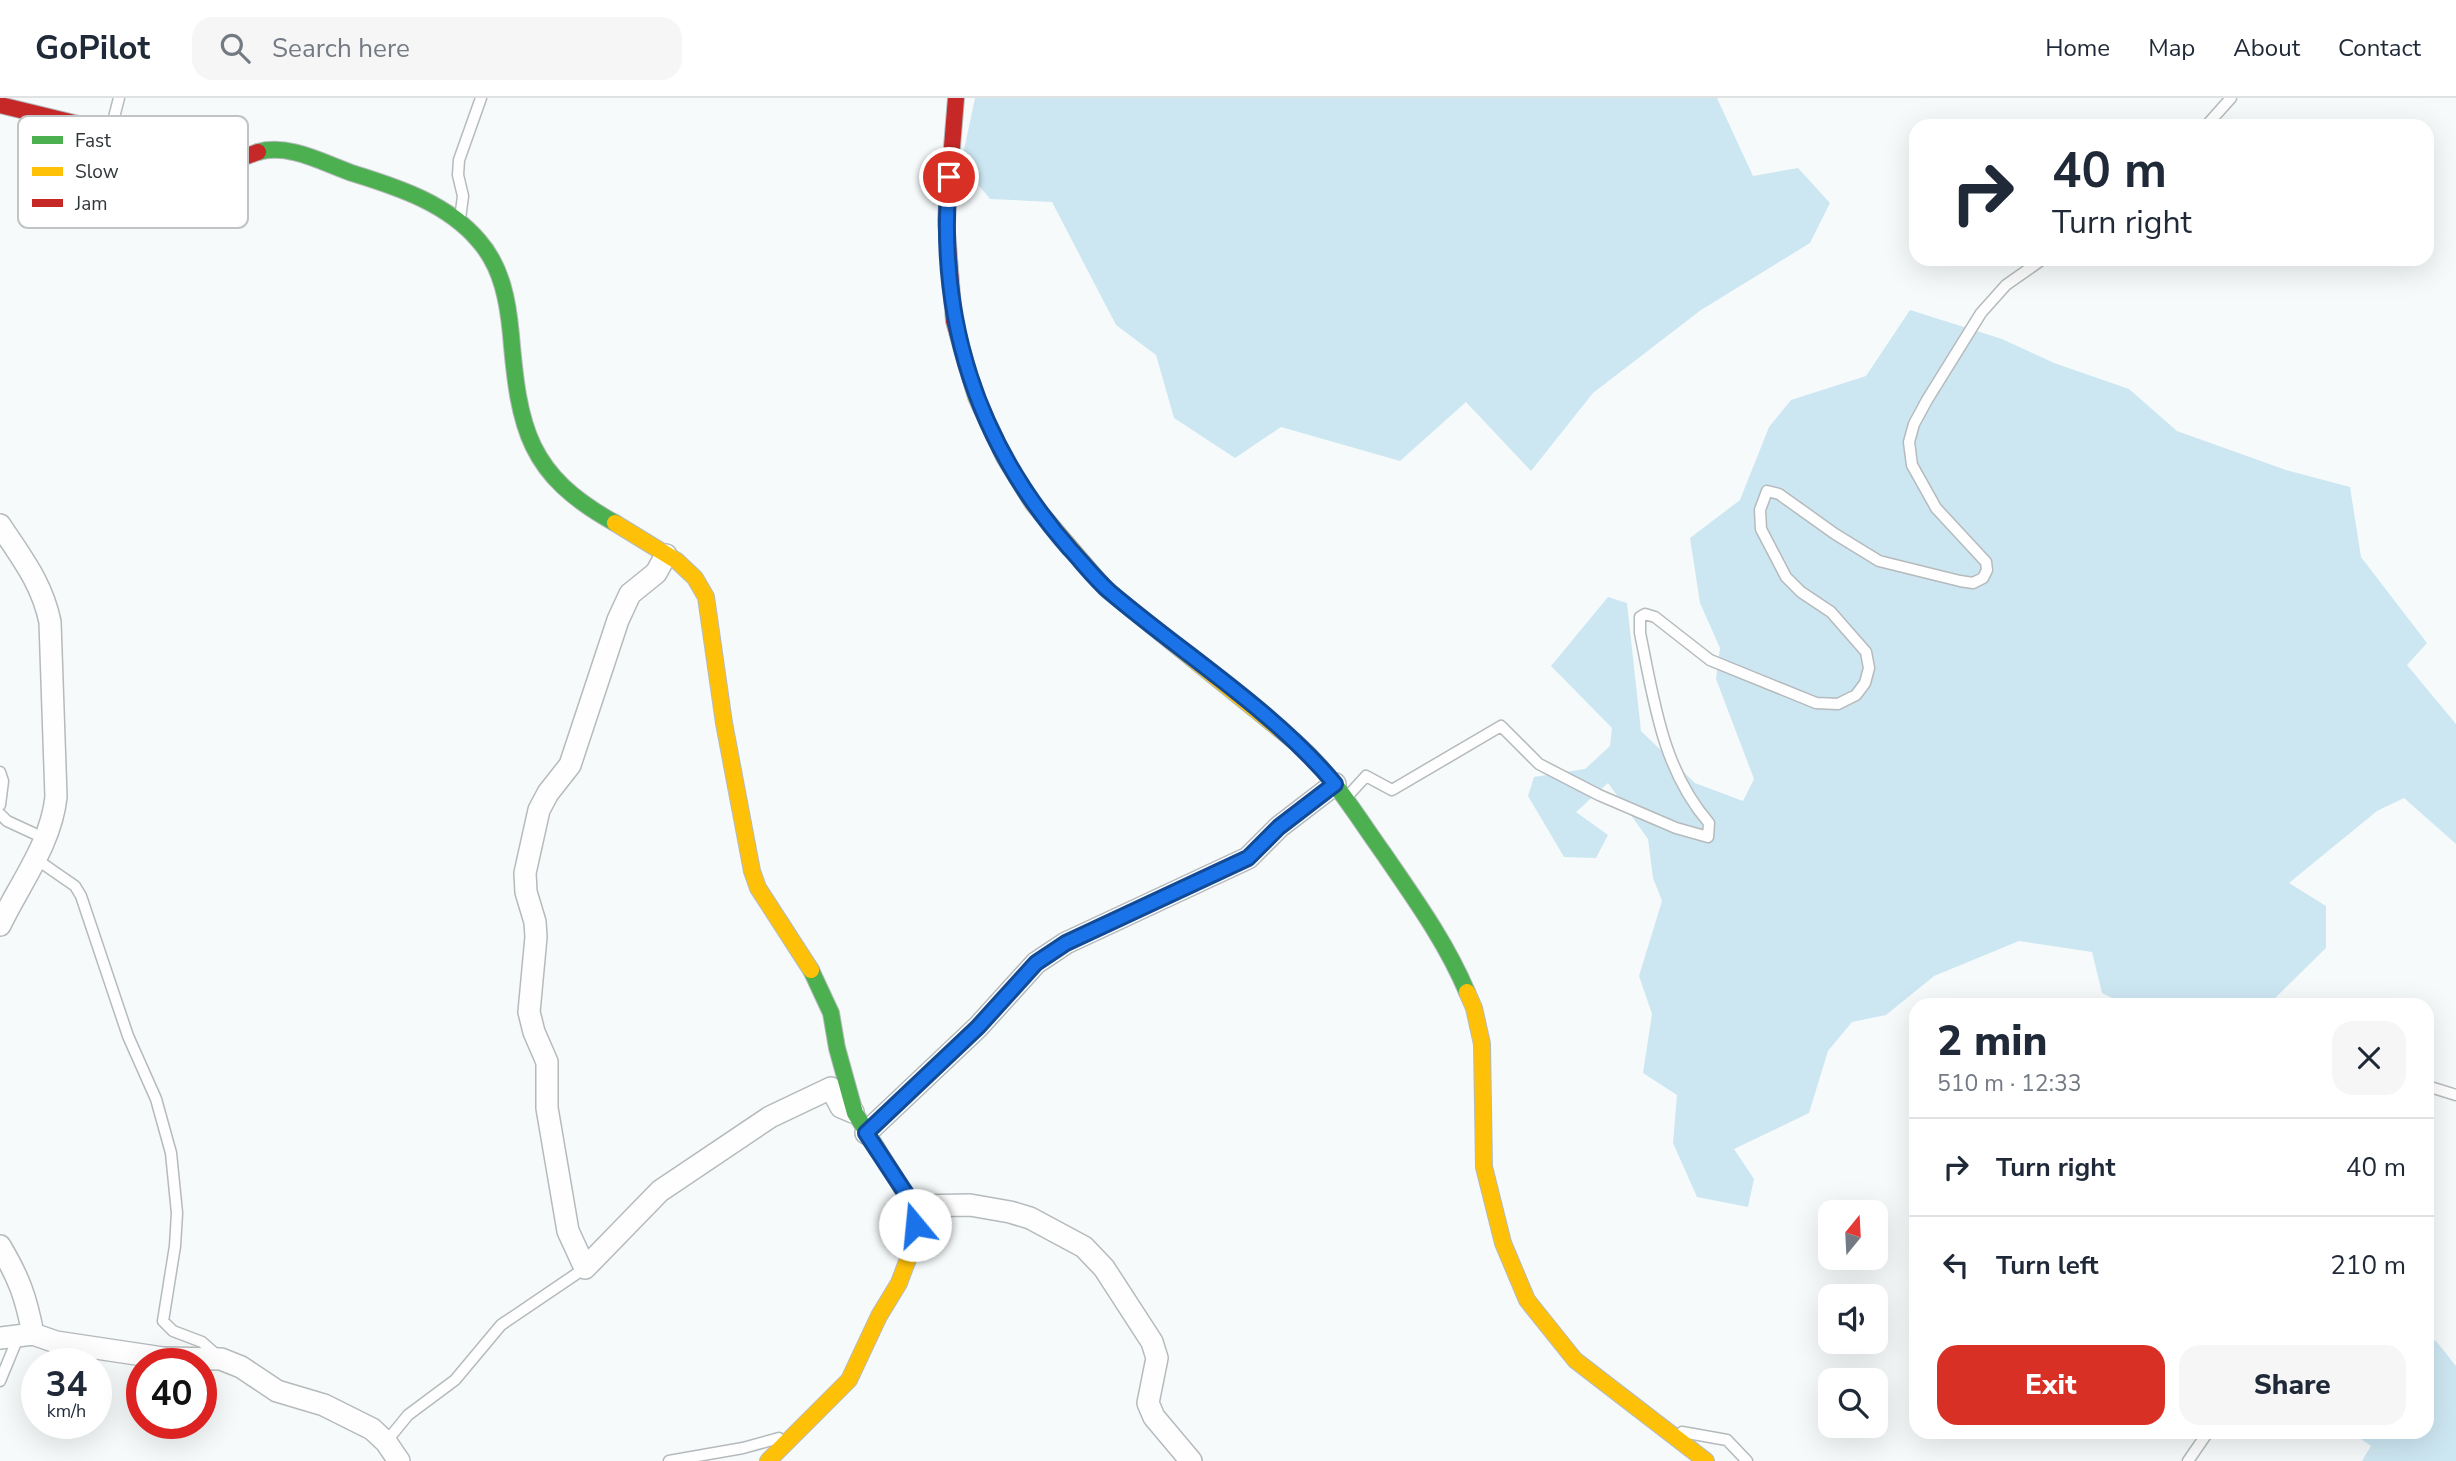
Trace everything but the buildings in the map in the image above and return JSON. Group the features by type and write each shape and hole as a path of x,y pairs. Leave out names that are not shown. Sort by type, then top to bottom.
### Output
{"street":[{"path":"956,98 946,220 954,321 976,397 1004,457 1033,504 1106,589 1282,730 1312,756 1340,791 1429,920 1456,965 1474,1008 1482,1044 1484,1167 1503,1243 1527,1300 1574,1360 1706,1461"},
{"path":"0,105 45,116"},
{"path":"248,156 268,150 288,151 397,188 459,222 487,250 502,284 511,325 517,397 535,452 547,471 558,486 573,498 690,571 706,597 724,723 752,871 758,888 816,979 831,1013 855,1113 914,1206 915,1225 900,1283 879,1316 842,1389 768,1461"},
{"path":"0,525 40,585 50,622 56,797 54,815 46,839 0,925"},
{"path":"666,555 656,573 630,594 618,620 570,765 548,793 539,810 525,873 526,892 535,922 536,937 529,1012 534,1032 548,1062 547,1108 568,1231 585,1268 660,1191 770,1117 831,1088 841,1107 855,1113"},
{"path":"866,1133 978,1027 1036,963 1066,943 1248,858 1279,827 1340,791"},
{"path":"914,1206 970,1205 1010,1212 1030,1219 1084,1247 1104,1268 1152,1342 1157,1358 1148,1403 1154,1417 1191,1461"},
{"path":"0,1246 22,1287 17,1336 163,1358 221,1359 241,1367 277,1391 324,1405 372,1429 386,1442 398,1461"}],"lane":[{"path":"114,116 119,98"},
{"path":"459,222 463,196 458,175 459,160 481,98"},
{"path":"2212,119 2231,98"},
{"path":"1340,791 1366,776 1392,790 1501,726 1539,764 1599,795 1676,828 1708,837 1709,823 1696,808 1677,777 1661,735 1640,633 1640,617 1645,614 1656,617 1710,660 1816,703 1838,704 1856,695 1869,668 1866,652 1831,612 1801,592 1786,577 1761,529 1760,510 1767,491 1779,494 1879,561 1960,581 1973,583 1983,578 1987,569 1986,562 1936,508 1912,465 1909,442 1913,424 1981,313 2006,285 2033,266"},
{"path":"0,772 3,781 0,805"},
{"path":"0,814 7,821 46,839"},
{"path":"36,859 75,886 81,896 128,1036 156,1099 168,1142 176,1188 177,1213 175,1246 163,1321 173,1331 202,1342 221,1359"},
{"path":"2434,1088 2456,1095"},
{"path":"386,1442 408,1415 455,1380 501,1325 585,1268"},
{"path":"0,1381 17,1336"},
{"path":"1665,1429 1727,1440 1747,1461"},
{"path":"669,1461 743,1448 798,1432"},
{"path":"2188,1461 2203,1439"}],"shaded area":[{"path":"975,98 1717,98 1753,176 1798,168 1830,203 1810,243 1701,310 1593,393 1531,471 1466,402 1400,461 1281,427 1235,458 1174,418 1156,355 1116,325 1052,202 990,199 961,164"},
{"path":"1910,310 2002,339 2054,363 2129,389 2177,431 2286,470 2350,487 2361,557 2427,643 2407,665 2456,724 2456,844 2404,798 2377,811 2289,883 2326,906 2326,948 2275,998 2112,998 2102,993 2092,952 2019,941 1934,976 1886,1015 1852,1022 1828,1051 1809,1113 1734,1149 1754,1179 1748,1207 1697,1197 1673,1143 1677,1095 1643,1073 1652,1014 1639,976 1662,901 1653,878 1648,839 1608,783 1576,812 1608,835 1596,858 1564,857 1528,796 1534,777 1585,769 1610,746 1612,728 1551,666 1608,597 1627,603 1641,731 1695,783 1743,801 1754,779 1716,679 1720,648 1700,603 1690,538 1740,500 1769,427 1791,400 1866,376"},
{"path":"2436,1341 2456,1366 2456,1461 2362,1461 2371,1446 2361,1439 2434,1439"}],"traffic: fast":[{"path":"258,152 295,152 389,185 438,207 467,228 487,251 502,285 508,310 518,397 533,446 563,487 615,523"},
{"path":"1294,741 1320,766 1353,809 1418,904 1467,992"},
{"path":"811,970 831,1013 837,1048 855,1113 913,1206 915,1225 908,1259"}],"traffic: slow":[{"path":"965,360 976,397 1004,457 1033,504 1106,589 1294,741"},
{"path":"615,523 677,561 695,578 706,597 724,723 752,871 758,888 811,970"},
{"path":"1467,992 1474,1008 1482,1044 1484,1167 1503,1243 1527,1300 1575,1360 1706,1461"},
{"path":"768,1461 849,1380 879,1316 899,1283 908,1259"}],"traffic: jam":[{"path":"956,98 946,220 954,321 965,360"},
{"path":"0,105 45,116"},
{"path":"248,156 258,152"}],"route":[{"path":"915,1225 914,1206 866,1133 978,1027 1036,963 1066,943 1248,858 1279,827 1335,784 1312,756 1282,730 1106,589 1033,504 1004,457 976,397 954,321 946,220 949,177"}]}
